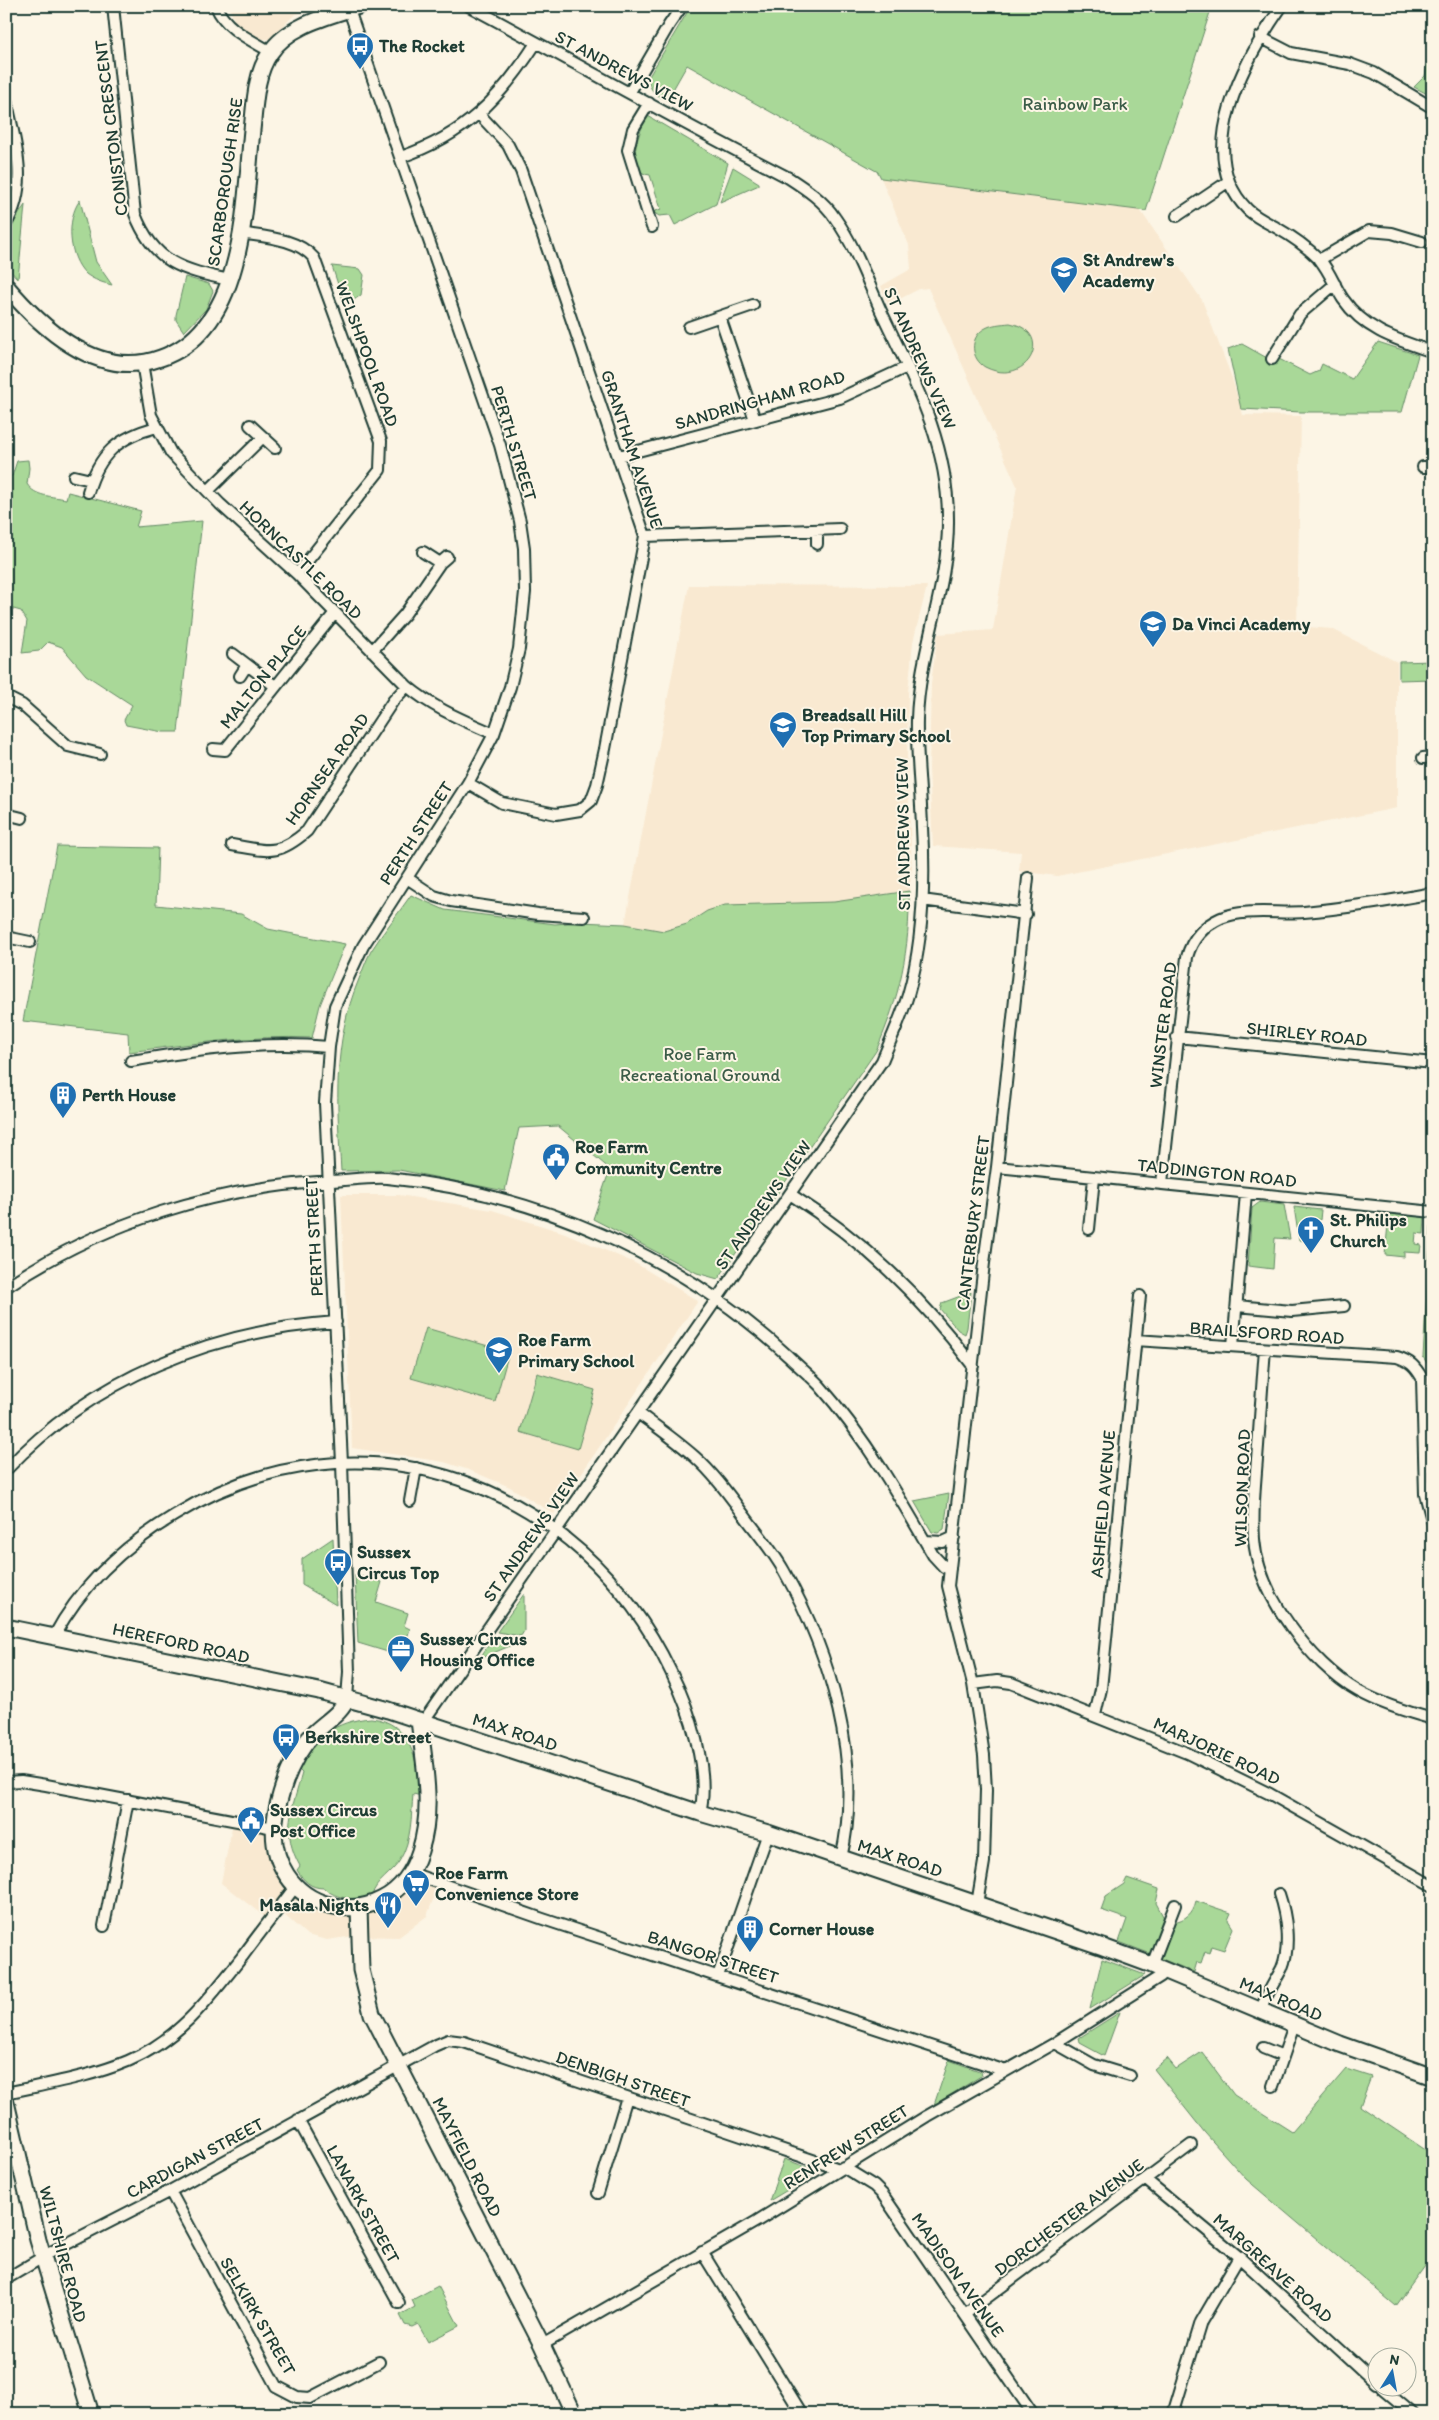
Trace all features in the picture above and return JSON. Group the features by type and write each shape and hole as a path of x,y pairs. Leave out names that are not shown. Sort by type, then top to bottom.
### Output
{"street":[{"name":"CONISTON CRESCENT","path":"113,6 135,214 142,232 148,241 170,261 185,269 230,280"},
{"path":"216,6 220,15 237,31 271,52"},
{"name":"ST ANDREWS VIEW","path":"421,1721 718,1299 882,1061 908,994 922,900 922,828 917,716 926,653 945,554 949,520 946,478 940,446 928,410 855,252 828,209 810,192 789,178 630,92 597,77 468,6"},
{"path":"630,92 682,6"},
{"path":"1282,6 1260,37 1238,85 1226,126 1223,153 1229,181 1249,210 1299,241 1319,260 1352,310 1372,329 1433,352"},
{"name":"SCARBOROUGH RISE","path":"6,287 50,330 66,342 106,359 142,363 170,355 189,343 218,310 230,280 240,233 256,96 261,73 271,52 285,37 310,24 354,8"},
{"name":"PERTH STREET","path":"347,1698 349,1672 342,1463 327,1181 325,1100 329,1046 335,1006 363,946 468,783 494,734 510,687 523,620 524,548 520,521 500,445 400,157 354,8"},
{"path":"1260,37 1291,53 1350,64 1374,73 1433,108"},
{"path":"400,157 441,140 479,114 502,92 536,42"},
{"path":"6,99 20,179 17,202 6,224"},
{"path":"649,103 633,129 628,150 652,227"},
{"name":"GRANTHAM AVENUE","path":"468,783 502,803 556,814 580,810 591,801 597,786 606,749 645,536 521,171 508,145 479,114"},
{"path":"1176,216 1229,181"},
{"path":"1319,260 1369,231 1392,233 1422,242"},
{"name":"WELSHPOOL ROAD","path":"240,233 299,246 314,258 381,441 380,470 297,574"},
{"path":"1272,359 1300,314 1335,284"},
{"path":"689,327 753,305"},
{"path":"720,317 755,420"},
{"name":"HORNCASTLE ROAD","path":"142,363 151,415 171,454 297,574 334,614 407,686 425,701 444,712 494,734"},
{"name":"SANDRINGHAM ROAD","path":"618,456 840,398 908,367"},
{"path":"250,424 275,448"},
{"path":"88,492 91,480 100,461 112,447 131,436 157,427"},
{"path":"208,491 263,437"},
{"path":"74,476 91,480"},
{"path":"817,530 817,544"},
{"path":"645,536 840,530"},
{"path":"372,651 405,614 443,560 423,552"},
{"name":"MALTON PLACE","path":"213,749 225,750 334,614"},
{"path":"233,654 275,686"},
{"path":"240,676 247,665"},
{"name":"HORNSEA ROAD","path":"232,845 267,851 278,850 290,846 307,831 393,701 407,686"},
{"path":"6,697 22,705 68,746 100,754"},
{"path":"6,814 22,818"},
{"path":"408,878 434,896 451,902 538,914 584,918"},
{"name":"CANTERBURY STREET","path":"977,1904 984,1862 986,1790 982,1736 962,1634 948,1593 1026,914 1028,878"},
{"name":"WINSTER ROAD","path":"1162,1184 1187,957 1195,938 1207,926 1231,916 1303,912 1433,893"},
{"path":"922,900 1026,914"},
{"path":"566,905 566,916"},
{"path":"6,937 30,942"},
{"name":"SHIRLEY ROAD","path":"1177,1037 1433,1063"},
{"path":"130,1061 179,1052 241,1045 300,1044 329,1046"},
{"name":"TADDINGTON ROAD","path":"997,1167 1433,1212"},
{"path":"6,1287 56,1256 91,1239 149,1216 224,1195 284,1183 385,1178 466,1190 538,1209 576,1223 638,1251 718,1299 766,1336 819,1386 882,1467 937,1561 950,1569"},
{"path":"1089,1229 1094,1178"},
{"path":"1233,1346 1246,1193"},
{"path":"790,1194 827,1218 889,1269 935,1316 973,1366"},
{"name":"ASHFIELD AVENUE","path":"1095,1715 1101,1689 1140,1296"},
{"path":"1236,1306 1292,1311 1344,1306"},
{"path":"6,1470 26,1450 72,1414 150,1367 231,1338 278,1328 336,1322"},
{"name":"BRAILSFORD ROAD","path":"1135,1340 1397,1357 1408,1360 1416,1367 1422,1378 1426,1494 1433,1524"},
{"name":"WILSON ROAD","path":"1265,1349 1254,1539 1258,1562 1272,1596 1311,1652 1336,1675 1356,1690 1380,1702 1433,1719"},
{"path":"638,1413 696,1457 728,1493 783,1568 801,1603 818,1645 835,1699 847,1762 847,1828 841,1858"},
{"path":"54,1636 77,1600 111,1562 141,1537 184,1509 222,1489 250,1479 299,1468 342,1463 416,1468 472,1483 524,1509 556,1530 611,1580 638,1614 661,1650 680,1690 695,1739 702,1772 703,1801 700,1813"},
{"path":"410,1500 416,1468"},
{"path":"924,1541 942,1542 954,1537"},
{"name":"HEREFORD ROAD","path":"6,1627 347,1698"},
{"name":"MARJORIE ROAD","path":"973,1684 1006,1682 1095,1715 1187,1753 1270,1794 1433,1886"},
{"path":"347,1698 344,1707 314,1734 297,1755 280,1795 274,1828 276,1850 295,1887 317,1900 360,1908 370,1905 394,1892 411,1873 422,1842 428,1794 421,1721"},
{"name":"MAX ROAD","path":"347,1698 768,1834 977,1904 1158,1968 1294,2025 1433,2077"},
{"path":"6,1782 31,1782 274,1828"},
{"path":"104,1926 128,1800"},
{"path":"718,1976 768,1834"},
{"name":"BANGOR STREET","path":"411,1873 1006,2070"},
{"path":"6,2093 117,2066 141,2055 169,2038 210,1997 295,1887"},
{"path":"1261,2010 1267,1994 1290,1952 1284,1912 1279,1894"},
{"path":"1158,1968 1175,1904"},
{"name":"MAYFIELD ROAD","path":"360,1908 361,1970 372,2014 542,2345 574,2414"},
{"name":"RENFREW STREET","path":"542,2345 702,2252 1006,2070 1056,2043 1161,1976 1158,1968"},
{"path":"1273,2086 1294,2025"},
{"name":"DENBIGH STREET","path":"399,2065 448,2040 464,2042 841,2168"},
{"path":"1056,2043 1094,2066 1130,2076"},
{"path":"1262,2048 1283,2056"},
{"name":"CARDIGAN STREET","path":"6,2280 43,2258 170,2191 399,2065"},
{"path":"598,2193 627,2097"},
{"name":"WILTSHIRE ROAD","path":"6,2102 43,2258 91,2414"},
{"name":"LANARK STREET","path":"298,2120 399,2303"},
{"name":"DORCHESTER AVENUE","path":"965,2314 1191,2145"},
{"name":"MADISON AVENUE","path":"841,2168 874,2186 883,2195 1033,2414"},
{"name":"MARGREAVE ROAD","path":"1146,2180 1239,2257 1366,2373"},
{"name":"SELKIRK STREET","path":"170,2191 276,2386 297,2397 310,2398 379,2362"},
{"path":"702,2252 802,2414"},
{"path":"1173,2414 1201,2322 1239,2257"},
{"path":"1394,2398 1413,2414"}],"shaded area":[{"path":"229,6 319,6 294,15 271,39 259,39 236,26"},
{"name":"Da Vinci Academy","path":"881,178 1140,210 1202,300 1232,378 1243,415 1301,416 1297,626 1332,629 1397,662 1397,808 1057,876 1019,871 1021,852 933,846 929,769 931,683 938,634 993,630 1017,486 928,288 919,289 888,305 881,286 911,269 909,245"},
{"name":"Breadsall Hill Top Primary School","path":"689,585 927,586 913,642 908,693 907,764 912,868 909,891 839,902 707,911 687,924 664,931 625,924"},
{"name":"Roe Farm Primary School","path":"341,1195 399,1195 492,1210 565,1233 635,1263 698,1301 554,1514 510,1487 469,1470 444,1462 352,1448"},
{"path":"232,1827 266,1831 280,1875 300,1899 344,1915 366,1915 388,1904 413,1882 437,1889 427,1916 399,1937 354,1936 327,1940 307,1935 282,1913 265,1917 221,1883"}],"green space":[{"name":"Rainbow Park","path":"691,6 1212,6 1146,211 881,178 878,172 687,65 667,100 656,94 650,86 648,78"},
{"path":"1432,40 1433,97 1414,87 1425,76"},
{"path":"648,116 728,163 716,204 675,225 670,215 659,216 653,212 661,209 650,175 642,172 637,167 635,159 641,130"},
{"path":"733,167 759,183 759,185 720,202"},
{"path":"80,200 96,262 112,285 86,274 75,258 72,248 71,227 72,217"},
{"path":"25,205 18,279 6,266 6,233"},
{"path":"332,266 360,269 364,275 361,295 345,306"},
{"path":"185,277 209,284 213,291 206,309 184,332 176,320 176,315"},
{"path":"1010,323 1024,328 1032,337 1034,347 1031,357 1024,365 1014,371 1000,372 985,367 980,363 975,354 974,343 976,338 987,327"},
{"path":"1378,342 1418,355 1402,412 1301,412 1241,409 1228,349 1242,344 1276,363 1279,359 1310,375 1319,371 1322,364 1352,379"},
{"path":"28,460 27,484 39,494 66,499 68,492 141,511 136,527 202,521 178,732 163,732 126,725 124,720 132,705 86,675 62,647 48,642 39,651 22,653 27,621 21,611 6,607 6,475 12,476 17,461"},
{"path":"1433,661 1433,679 1399,680 1399,662"},
{"path":"57,846 158,848 156,905 241,914 268,929 345,944 320,1005 312,1038 243,1039 129,1052 128,1033 23,1021"},
{"name":"Roe Farm Recreational Ground","path":"909,891 908,934 902,973 891,1011 876,1051 718,1279 697,1273 593,1219 610,1169 558,1126 519,1128 505,1191 399,1170 341,1171 338,1074 340,1050 350,1003 369,954 411,895 445,910 555,924 580,922 625,924 664,931 687,924 707,911 725,905 834,902"},
{"path":"1260,1202 1284,1205 1290,1239 1275,1238 1273,1269 1248,1266 1252,1208"},
{"path":"1294,1207 1321,1210 1320,1220 1310,1219 1308,1237 1305,1241 1299,1240"},
{"path":"1389,1214 1425,1217 1424,1234 1416,1233 1415,1244 1421,1245 1420,1253 1404,1252 1404,1257 1385,1255"},
{"path":"1431,1225 1433,1225 1433,1372 1423,1357"},
{"path":"971,1292 965,1334 958,1330 940,1309 942,1303"},
{"path":"426,1328 509,1352 495,1402 411,1378"},
{"path":"537,1373 595,1390 578,1449 520,1432"},
{"path":"949,1494 944,1529 938,1533 932,1532 914,1501"},
{"path":"333,1538 336,1605 302,1585 302,1559"},
{"path":"355,1575 382,1582 376,1602 408,1613 404,1626 410,1629 401,1656 358,1643"},
{"path":"524,1594 524,1631 521,1636 497,1632"},
{"path":"494,1637 517,1643 479,1659"},
{"path":"371,1718 385,1721 396,1727 404,1736 410,1746 418,1770 422,1796 413,1794 409,1836 397,1865 380,1881 372,1896 347,1898 335,1895 324,1888 319,1888 305,1881 297,1870 300,1866 291,1842 290,1820 302,1773 298,1769 311,1748 336,1727"},
{"path":"1127,1878 1159,1889 1156,1903 1164,1918 1151,1954 1119,1942 1127,1919 1101,1910 1106,1896 1124,1884"},
{"path":"1196,1901 1231,1913 1228,1920 1233,1928 1224,1950 1211,1946 1209,1953 1205,1951 1201,1963 1197,1962 1194,1972 1159,1958 1173,1922 1188,1916"},
{"path":"1102,1959 1145,1975 1090,2009"},
{"path":"1120,2012 1104,2056 1080,2043 1079,2038"},
{"path":"1202,2052 1234,2095 1292,2132 1346,2069 1371,2077 1360,2106 1433,2155 1433,2255 1396,2306 1246,2179 1205,2133 1154,2069 1167,2058 1176,2069"},
{"path":"949,2060 982,2072 981,2076 934,2105"},
{"path":"784,2159 809,2168 812,2171 811,2176 769,2201"},
{"path":"438,2286 459,2326 428,2342 418,2324 412,2327 405,2325 400,2315 415,2307 412,2300"}],"place":[{"name":"The Rocket","path":"360,70"},
{"name":"St Andrew's Academy","path":"1064,294"},
{"name":"Da Vinci Academy","path":"1153,648"},
{"name":"Breadsall Hill Top Primary School","path":"783,749"},
{"name":"Perth House","path":"63,1119"},
{"name":"Roe Farm Community Centre","path":"556,1181"},
{"name":"St. Philips Church","path":"1311,1254"},
{"name":"Roe Farm Primary School","path":"499,1374"},
{"name":"Sussex Circus Top","path":"338,1586"},
{"name":"Sussex Circus Housing Office","path":"401,1673"},
{"name":"Berkshire Street","path":"286,1761"},
{"name":"Sussex Circus Post Office","path":"251,1844"},
{"name":"Roe Farm Convenience Store","path":"416,1907"},
{"name":"Masala Nights","path":"388,1929"},
{"name":"Corner House","path":"750,1953"}]}
